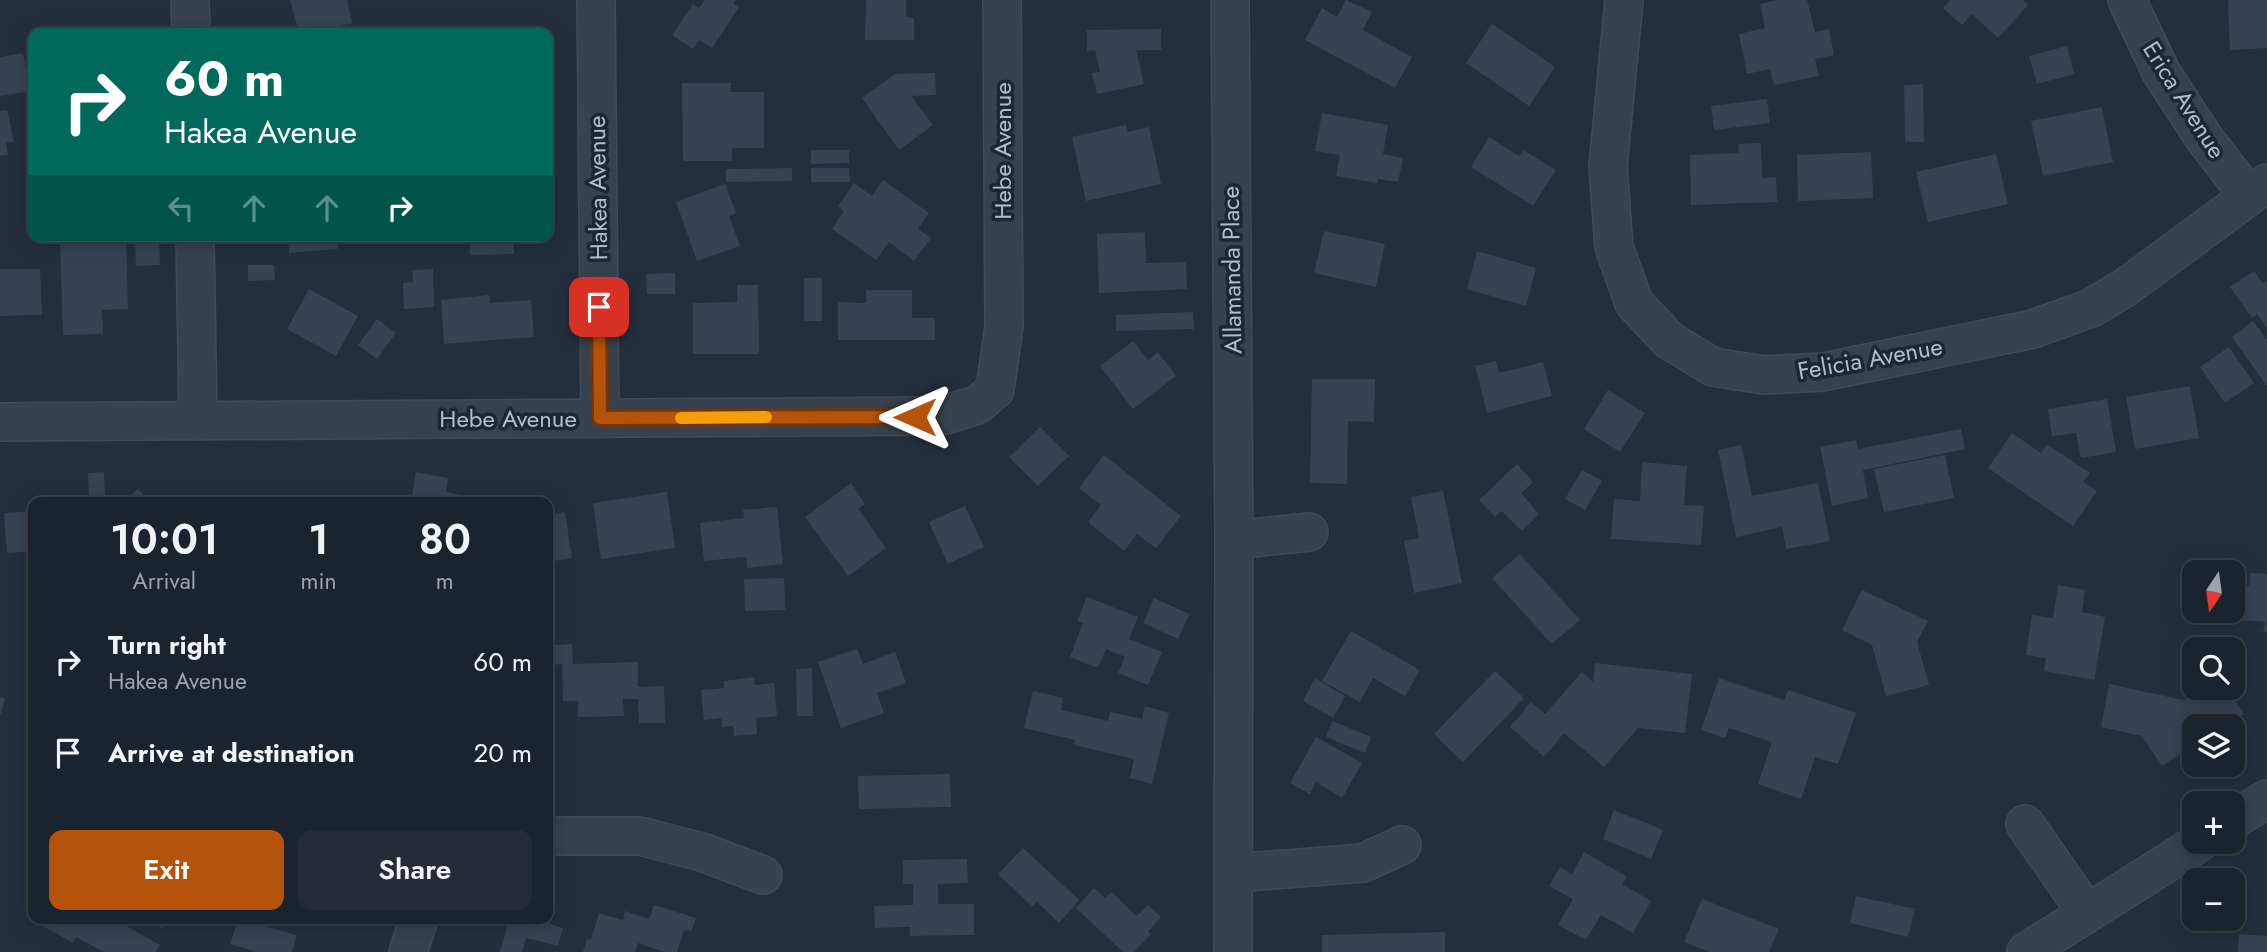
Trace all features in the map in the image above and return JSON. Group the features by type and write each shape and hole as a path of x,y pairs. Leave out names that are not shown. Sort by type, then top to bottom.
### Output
{"street":[{"path":"190,0 191,28"},
{"name":"Hakea Avenue","path":"596,0 600,418"},
{"name":"Hebe Avenue","path":"0,422 941,416 977,405 995,390 1004,326 1002,0"},
{"name":"Allamanda Place","path":"1230,0 1234,540 1233,952"},
{"name":"Felicia Avenue","path":"1624,0 1608,167 1614,247 1634,303 1669,340 1713,367 1764,374 1823,372 2033,329 2091,308 2126,287 2258,189"},
{"name":"Erica Avenue","path":"2127,0 2161,72 2204,138 2258,189"},
{"path":"195,242 198,421"},
{"path":"1234,540 1309,532"},
{"path":"2245,813 2267,799"},
{"path":"2025,824 2087,913"},
{"path":"553,836 640,836 702,852 763,875"},
{"path":"1234,873 1363,863 1402,845"},
{"path":"2026,952 2182,853"},
{"path":"408,952 417,924"}],"building":[{"path":"290,0 347,0 352,23 330,28 298,28"},
{"path":"705,0 736,0 733,4 739,7 712,48 699,40 693,49 672,35 693,4 699,8"},
{"path":"866,0 906,0 906,17 914,18 914,40 865,40"},
{"path":"1346,0 1372,12 1363,30 1412,57 1395,88 1305,40 1322,8 1337,17"},
{"path":"1778,0 1807,0 1815,32 1829,29 1834,55 1815,59 1819,76 1774,85 1770,69 1747,74 1739,34 1765,28 1760,4"},
{"path":"1951,0 2023,0 2028,5 1998,38 1972,14 1962,25 1943,8"},
{"path":"2228,0 2267,0 2267,48 2230,50"},
{"path":"1492,24 1555,67 1529,106 1466,63"},
{"path":"1161,29 1161,50 1136,50 1144,84 1097,94 1092,73 1100,72 1095,50 1087,51 1087,30"},
{"path":"2067,46 2074,74 2037,84 2029,56"},
{"path":"23,53 28,91 0,96 0,57"},
{"path":"935,73 936,95 911,96 933,125 899,150 862,98 895,74"},
{"path":"682,83 731,83 731,92 764,92 764,148 732,148 732,161 683,161"},
{"path":"1923,84 1924,142 1905,142 1904,85"},
{"path":"1767,99 1770,123 1714,130 1711,106"},
{"path":"2102,107 2113,162 2043,176 2031,121"},
{"path":"7,110 14,142 6,143 8,155 0,156 0,111"},
{"path":"1322,113 1388,125 1383,154 1403,158 1398,182 1378,179 1377,183 1336,176 1340,155 1315,151"},
{"path":"1126,125 1128,132 1149,127 1161,184 1086,201 1072,137"},
{"path":"1489,137 1519,156 1523,150 1556,170 1533,206 1471,167"},
{"path":"1761,143 1762,178 1776,177 1777,202 1691,205 1690,155 1739,153 1738,144"},
{"path":"811,150 849,150 849,163 811,164"},
{"path":"1871,152 1873,198 1798,201 1797,155"},
{"path":"1996,154 2008,204 1928,222 1916,172"},
{"path":"792,168 792,181 726,182 726,169"},
{"path":"811,168 849,168 850,182 811,182"},
{"path":"883,180 929,213 918,229 931,238 914,261 889,242 876,260 832,229 844,211 838,206 854,183 872,196"},
{"path":"725,184 736,213 729,216 740,246 697,261 676,202"},
{"path":"1324,231 1385,244 1376,287 1314,273"},
{"path":"1145,232 1146,263 1186,262 1187,289 1099,293 1097,234"},
{"path":"60,242 126,242 128,309 102,310 103,334 63,335"},
{"path":"135,242 159,242 160,265 136,266"},
{"path":"288,242 337,242 338,249 289,253"},
{"path":"470,242 513,242 514,254 470,255"},
{"path":"1477,251 1536,268 1526,306 1467,289"},
{"path":"248,265 274,265 275,280 248,281"},
{"path":"0,269 40,269 42,315 0,316"},
{"path":"433,269 434,307 404,309 403,283 413,282 412,270"},
{"path":"2254,271 2263,284 2267,281 2267,328 2257,314 2252,318 2230,287"},
{"path":"675,273 675,294 647,294 646,274"},
{"path":"804,278 822,278 822,321 804,321"},
{"path":"737,285 758,285 759,354 693,354 693,303 737,302"},
{"path":"309,289 358,316 336,356 287,329"},
{"path":"866,290 912,290 912,318 935,318 935,340 838,340 838,302 866,303"},
{"path":"489,295 490,303 531,300 534,337 444,344 441,300"},
{"path":"1193,312 1194,329 1116,331 1116,315"},
{"path":"377,319 396,333 377,359 358,345"},
{"path":"2253,321 2267,340 2267,386 2232,337"},
{"path":"1133,341 1148,360 1158,352 1176,376 1133,409 1100,366"},
{"path":"2229,347 2254,383 2225,403 2200,367"},
{"path":"1496,361 1499,373 1543,362 1552,396 1487,413 1475,366"},
{"path":"1312,379 1375,379 1374,422 1348,421 1347,484 1310,483"},
{"path":"2190,386 2199,438 2135,449 2126,397"},
{"path":"1608,390 1645,413 1620,452 1584,429"},
{"path":"2107,399 2116,452 2081,458 2076,433 2052,436 2048,409"},
{"path":"1040,427 1069,456 1038,486 1009,457"},
{"path":"1961,429 1965,449 1863,470 1868,498 1832,506 1820,447 1856,440 1858,449"},
{"path":"2012,433 2041,453 2047,444 2090,473 2083,482 2097,491 2073,526 1988,468"},
{"path":"1741,445 1752,496 1818,483 1830,541 1786,549 1782,527 1736,537 1718,450"},
{"path":"1104,455 1181,516 1156,548 1137,534 1124,551 1088,522 1101,505 1079,488"},
{"path":"1945,455 1954,498 1884,512 1874,469"},
{"path":"1642,462 1687,466 1684,505 1704,506 1701,545 1611,539 1614,499 1640,501"},
{"path":"1517,464 1533,482 1521,493 1539,514 1522,531 1502,511 1495,517 1479,500"},
{"path":"1582,470 1602,481 1585,510 1565,499"},
{"path":"104,472 105,497 89,497 88,473"},
{"path":"416,472 448,478 446,492 472,497 412,497"},
{"path":"851,483 865,504 858,509 886,548 848,576 805,517"},
{"path":"138,489 145,497 129,497"},
{"path":"1443,491 1462,583 1414,593 1404,541 1419,538 1411,497"},
{"path":"667,492 675,548 601,559 593,503"},
{"path":"965,506 984,547 948,564 929,522"},
{"path":"777,507 783,564 747,568 746,557 704,561 700,523 744,518 743,510"},
{"path":"28,511 28,551 7,553 4,513"},
{"path":"565,512 572,558 553,561 553,514"},
{"path":"1520,554 1580,620 1552,644 1492,578"},
{"path":"2250,573 2267,574 2267,632 2263,631 2266,622 2245,620 2245,586 2249,586"},
{"path":"784,578 785,610 745,611 744,579"},
{"path":"2058,585 2085,590 2082,612 2105,617 2094,680 2044,671 2046,658 2026,655 2032,615 2053,618"},
{"path":"1862,590 1928,621 1917,642 1929,685 1886,696 1872,645 1842,630"},
{"path":"1087,597 1138,617 1129,639 1162,652 1148,685 1118,673 1125,657 1106,649 1098,668 1070,657 1083,623 1077,621"},
{"path":"1154,598 1189,614 1178,639 1143,623"},
{"path":"1351,631 1420,670 1405,696 1373,678 1360,702 1322,681"},
{"path":"572,644 573,664 638,662 638,687 664,686 665,723 639,723 638,699 623,699 624,716 578,717 578,701 563,701 562,664 553,665 553,645"},
{"path":"857,649 863,664 895,652 906,683 877,693 884,713 841,728 818,662"},
{"path":"1595,663 1692,674 1685,733 1638,728 1604,767 1564,733 1544,757 1510,727 1531,702 1545,714 1582,672 1593,682"},
{"path":"812,668 813,716 797,716 796,669"},
{"path":"1495,671 1524,698 1463,762 1434,734"},
{"path":"754,677 755,685 774,683 777,716 756,718 757,734 734,736 733,726 722,727 721,718 704,720 701,690 724,688 724,681"},
{"path":"1315,678 1345,696 1333,718 1303,701"},
{"path":"1719,678 1784,700 1788,690 1856,713 1838,764 1815,757 1801,799 1758,784 1772,742 1729,728 1725,738 1701,730"},
{"path":"2109,684 2182,700 2235,700 2244,714 2182,714 2182,753 2162,766 2142,736 2101,727"},
{"path":"1033,691 1063,698 1061,710 1108,721 1110,712 1142,719 1145,706 1169,713 1152,784 1130,778 1134,759 1074,745 1075,740 1024,728"},
{"path":"0,697 5,698 1,714 0,714"},
{"path":"1332,721 1371,737 1365,753 1326,737"},
{"path":"1316,737 1362,763 1342,798 1316,782 1310,794 1290,783"},
{"path":"950,774 951,807 859,809 858,776"},
{"path":"1614,810 1663,830 1651,859 1603,839"},
{"path":"1023,848 1079,900 1059,923 1037,902 1032,906 998,874"},
{"path":"1584,852 1627,877 1622,884 1651,901 1633,933 1601,915 1586,940 1558,925 1573,899 1549,886 1560,867 1572,874"},
{"path":"967,859 968,883 938,884 938,904 974,904 974,935 910,936 910,927 875,928 874,906 913,905 913,884 903,884 903,860"},
{"path":"1094,888 1105,898 1111,892 1137,916 1148,905 1161,917 1148,932 1151,934 1134,952 1123,952 1076,908"},
{"path":"1856,896 1915,909 1908,937 1850,923"},
{"path":"1702,899 1779,929 1769,952 1709,952 1684,942"},
{"path":"654,905 696,918 691,932 684,930 677,952 665,952 638,943 635,952 583,952 587,939 591,940 599,913 623,920 625,911 649,919"},
{"path":"39,924 130,924 128,927 160,945 156,952 104,952 76,937 73,943"},
{"path":"236,924 256,924 297,935 292,952 257,952 230,944"},
{"path":"508,924 549,924 563,928 558,946 526,938 522,952 500,952"},
{"path":"1445,932 1445,952 1322,952 1322,935"},
{"path":"2239,934 2267,936 2267,952 2238,952"}],"slow traffic":[{"path":"681,418 766,417"}],"route":[{"path":"599,307 600,418 915,417"}]}
